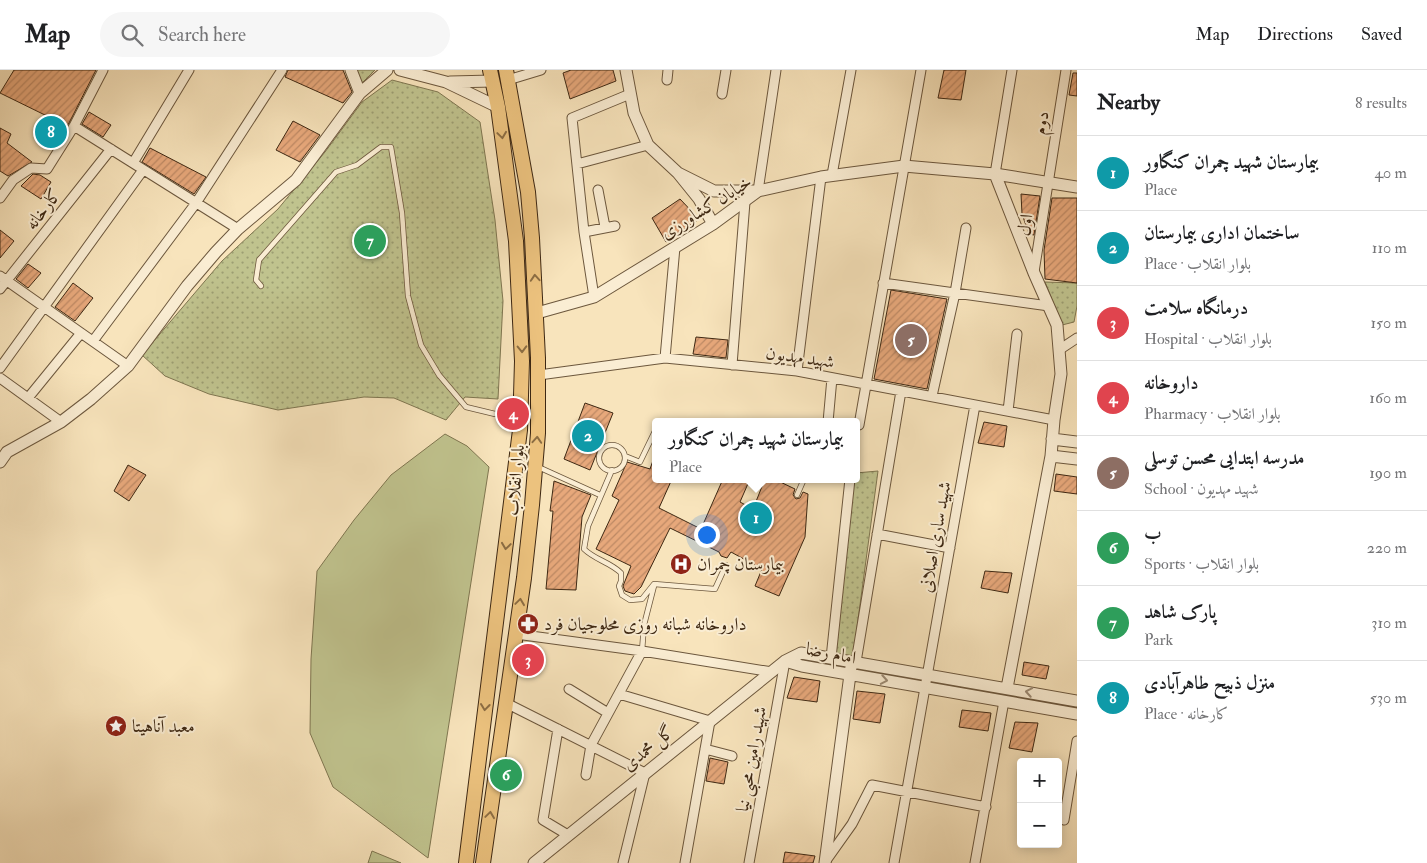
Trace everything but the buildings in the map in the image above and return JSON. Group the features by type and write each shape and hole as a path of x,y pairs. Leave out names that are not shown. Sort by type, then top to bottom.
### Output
{"main road":[{"name":"بلوار انقلاب","path":"483,863 531,514 539,375 537,313 528,192 507,75"},
{"name":"بلوار انقلاب","path":"466,863 520,430 521,333 516,241 492,76"}],"street":[{"path":"0,198 13,180 31,168 47,170 74,126 103,70"},
{"path":"133,163 189,70"},
{"path":"93,341 196,203 282,70"},
{"path":"351,70 360,92"},
{"path":"2,454 61,422 91,399 128,366 187,286 216,252 238,229 296,180 360,92 387,70"},
{"path":"400,70 446,82 498,107"},
{"path":"507,75 541,70"},
{"path":"626,70 634,113 648,145 678,173 699,199 713,224"},
{"path":"667,80 668,70"},
{"path":"722,94 726,70"},
{"path":"678,173 714,191 758,191 776,70"},
{"path":"797,371 827,176 850,70"},
{"path":"860,419 921,70"},
{"path":"1007,688 1051,456 1061,374 1057,325 1034,273 995,174 1012,70"},
{"name":"دوم","path":"1048,182 1066,70"},
{"path":"446,82 492,76"},
{"path":"594,297 584,232 572,118 630,94"},
{"path":"74,126 238,229"},
{"path":"577,164 648,145"},
{"name":"کارخانه","path":"0,289 3,278 111,149"},
{"name":"خیابان کشاورزی","path":"537,313 594,297 713,224 758,191 827,176 904,166 995,174 1077,187"},
{"path":"0,368 143,170"},
{"name":"اول","path":"1034,273 1048,182"},
{"path":"598,190 605,228"},
{"path":"732,365 745,202"},
{"path":"584,232 614,226"},
{"path":"932,396 955,293 966,228"},
{"path":"665,358 675,247"},
{"path":"3,278 128,366"},
{"path":"883,283 1049,306"},
{"path":"28,398 81,333"},
{"path":"1008,411 1017,334"},
{"path":"1059,350 1077,338"},
{"name":"شهید مهدیون","path":"539,375 665,358 797,371 1054,420"},
{"path":"0,378 61,422"},
{"path":"828,418 832,378"},
{"path":"825,863 850,674 854,662 901,391"},
{"name":"شهید ساری اصلانی","path":"894,863 975,405"},
{"path":"1052,439 1077,442"},
{"path":"1051,456 1077,459"},
{"path":"831,658 850,483"},
{"path":"877,534 950,548"},
{"path":"516,634 642,651 772,672"},
{"path":"586,775 591,745 642,651"},
{"name":"امام رضا","path":"785,661 801,653 1077,700"},
{"name":"امام رضا","path":"785,661 802,666 1077,714"},
{"name":"گل محمدی","path":"534,863 785,661"},
{"name":"شهید رامین محبی نیا","path":"749,863 785,661"},
{"path":"569,689 608,713"},
{"path":"619,694 710,721 685,863"},
{"path":"975,863 1004,701"},
{"path":"506,703 645,774 623,863"},
{"path":"558,728 543,820 568,836"},
{"path":"1064,820 1077,741"},
{"path":"705,749 732,756"},
{"path":"825,863 852,824 872,784 986,807"},
{"path":"546,863 549,851"}],"lane":[{"path":"262,286 256,280 259,260 336,172 357,165 381,146 391,147 402,213 408,296 421,345 439,376 466,407 495,414 520,409"},
{"path":"625,456 623,464 616,470 605,468 599,458 602,450 608,446 617,446 625,456 640,462 652,437"},
{"path":"535,466 600,495"},
{"path":"612,470 588,526 584,549 591,556 615,567 621,573 619,586 622,595 630,600 642,599 654,584"},
{"path":"797,496 802,483"},
{"path":"654,584 715,588 726,565"},
{"path":"642,651 644,625 654,584"}],"green space":[{"path":"355,70 375,70 362,83"},
{"path":"392,80 438,92 480,122 495,220 503,301 498,399 465,397 446,420 394,398 364,397 278,410 209,394 165,376 142,355 222,261 278,209 325,152 362,102"},
{"path":"1045,282 1077,283 1077,306 1074,322 1062,325"},
{"path":"445,434 467,446 489,467 428,858 333,787 310,733 311,659 317,571 354,520 391,475"},
{"path":"878,471 853,657 835,655 850,483 860,483 860,473"},
{"path":"372,851 401,863 368,863"}],"place":[{"name":"منزل ذبیح طاهرآبادی","path":"51,132"},
{"name":"پارک شاهد","path":"370,241"},
{"name":"مدرسه ابتدایی محسن توسلی","path":"911,340"},
{"name":"داروخانه","path":"513,414"},
{"name":"ساختمان اداری بیمارستان","path":"588,436"},
{"name":"بیمارستان شهید چمران کنگاور","path":"756,518"},
{"name":"بیمارستان چمران","path":"681,564"},
{"name":"داروخانه شبانه روزی محلوجیان فرد","path":"528,624"},
{"name":"درمانگاه سلامت","path":"528,660"},
{"name":"معبد آناهیتا","path":"116,726"},
{"name":"ب","path":"506,775"}]}
